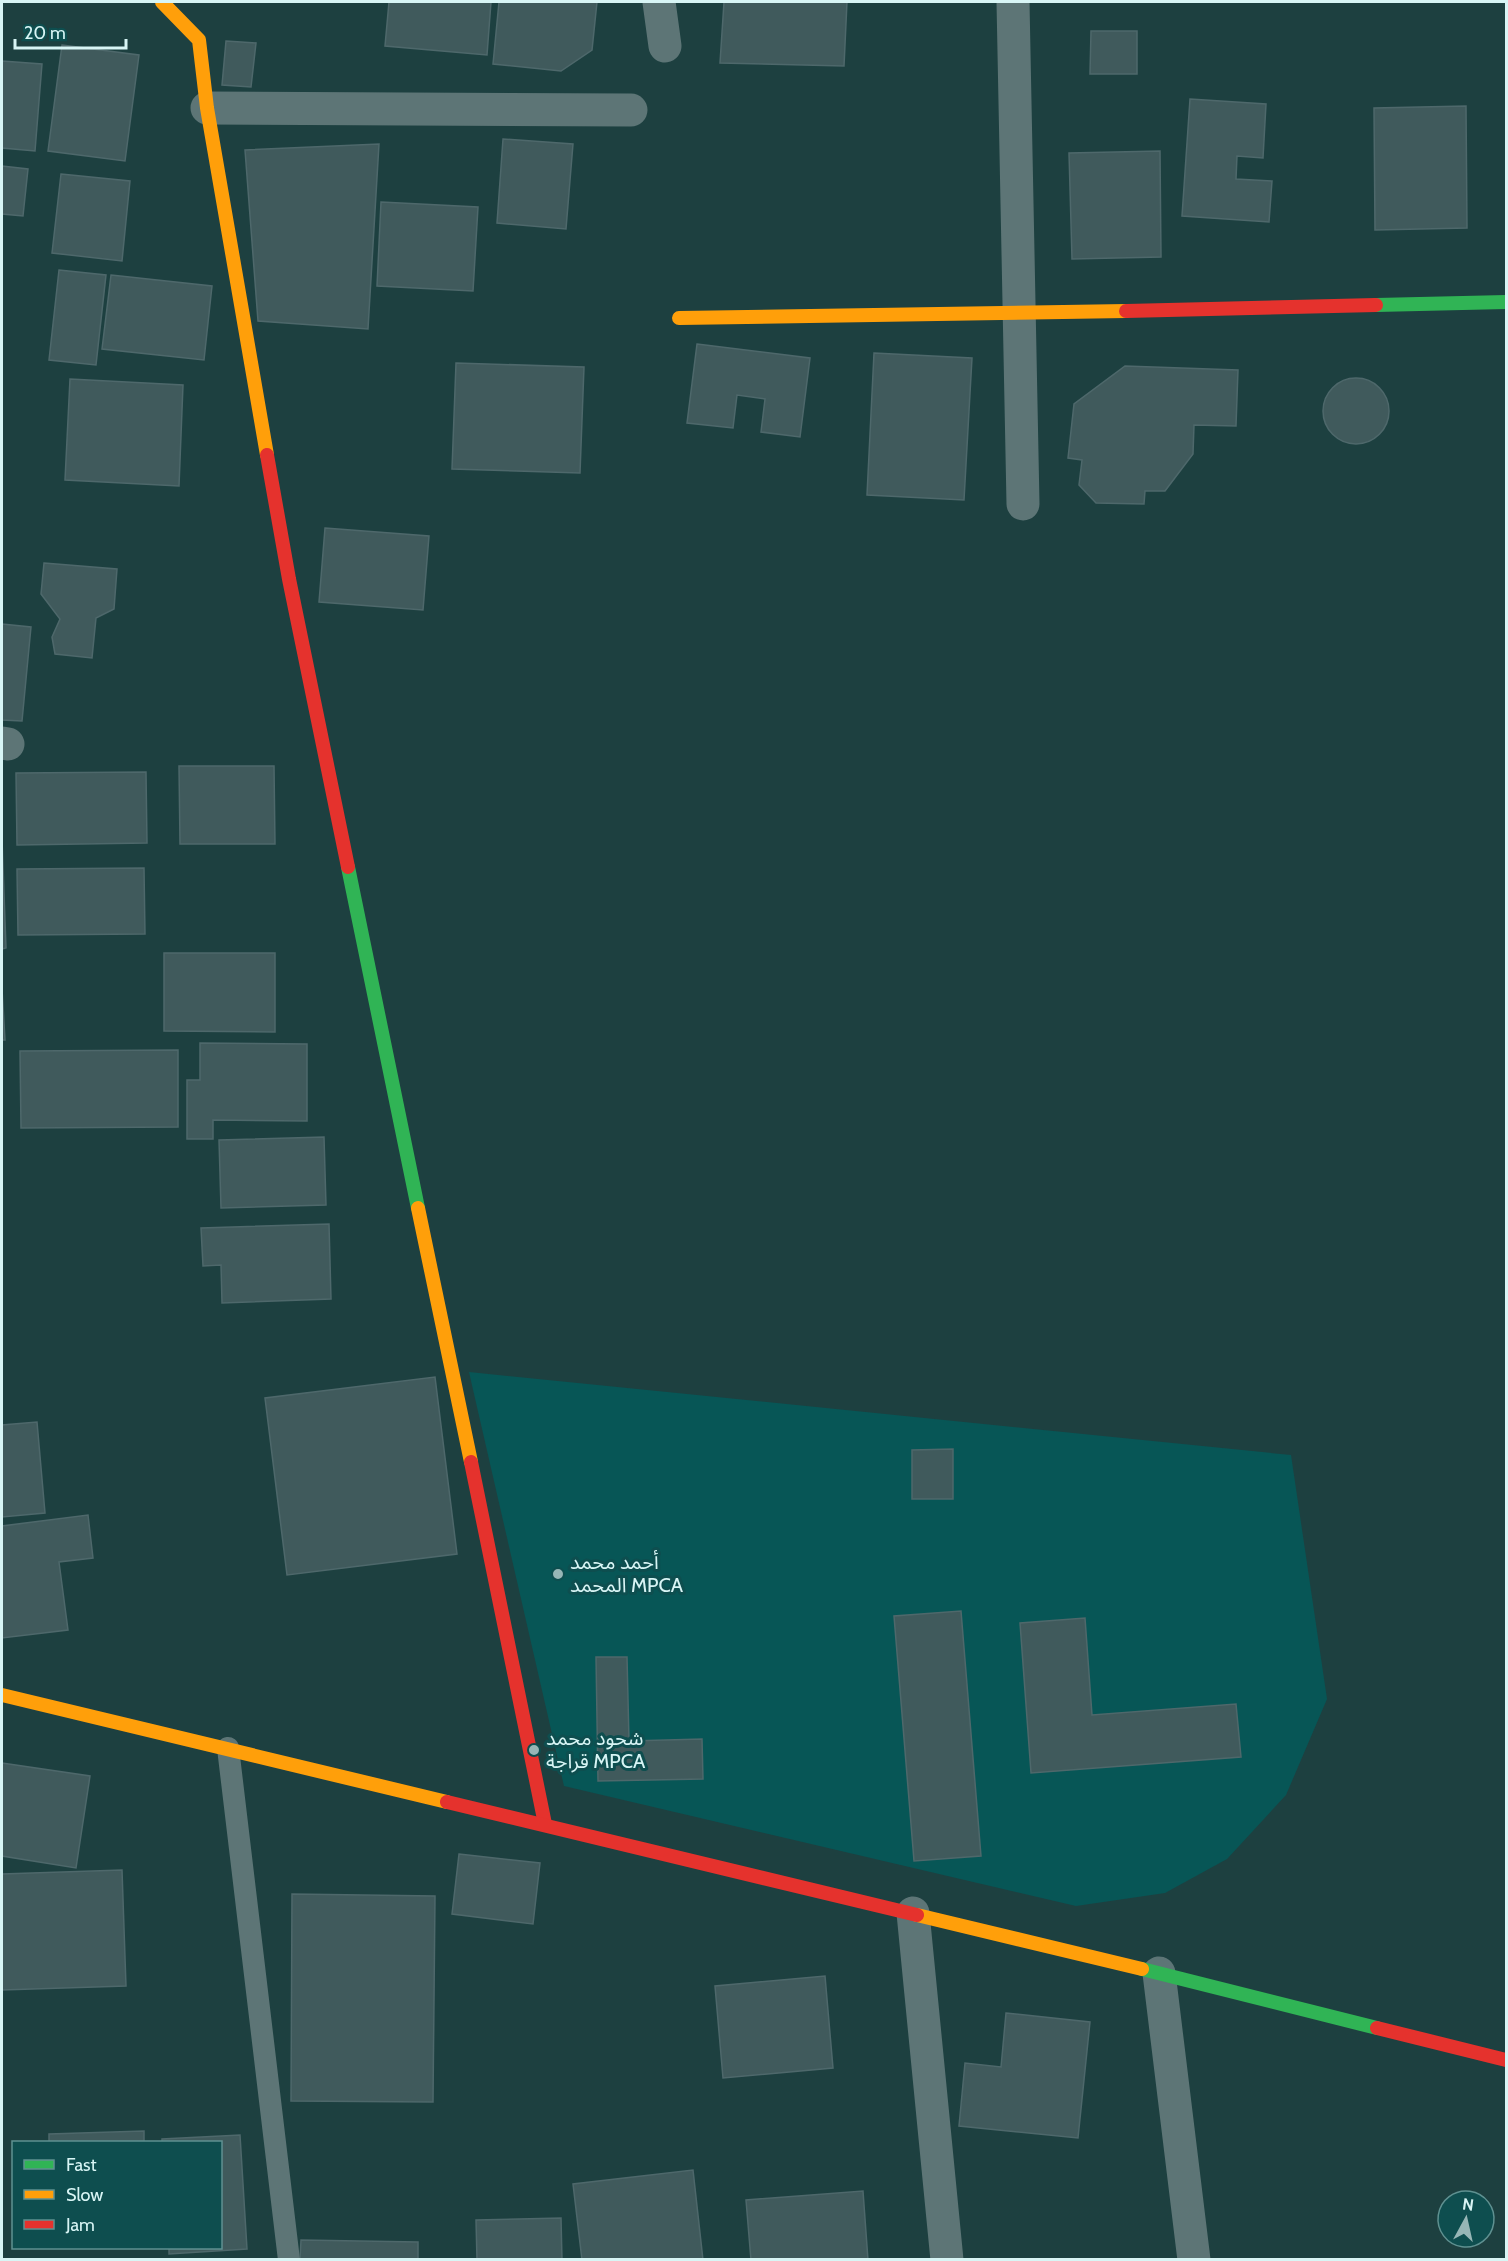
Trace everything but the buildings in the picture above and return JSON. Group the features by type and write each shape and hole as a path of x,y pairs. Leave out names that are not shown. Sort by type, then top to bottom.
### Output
{"street":[{"path":"162,2 199,40 207,108 289,579 546,1824"},
{"path":"659,2 666,46"},
{"path":"1014,2 1023,504"},
{"path":"207,108 631,110"},
{"path":"679,318 1020,314 1506,302"},
{"path":"2,1695 1159,1972 1506,2060"},
{"path":"913,1913 947,2259"},
{"path":"1159,1972 1194,2259"}],"lane":[{"path":"228,1748 288,2259"}],"shaded area":[{"path":"469,1372 1291,1455 1327,1699 1286,1795 1227,1859 1165,1893 1076,1906 564,1786"}],"traffic: fast":[{"path":"1376,305 1506,302"},
{"path":"348,867 418,1208"},
{"path":"1142,1969 1377,2028"}],"traffic: slow":[{"path":"162,2 199,40 207,108 267,455"},
{"path":"679,318 1126,311"},
{"path":"418,1208 471,1462"},
{"path":"2,1695 447,1802"},
{"path":"917,1915 1142,1969"}],"traffic: jam":[{"path":"1126,311 1376,305"},
{"path":"267,455 289,579 348,867"},
{"path":"471,1462 545,1824"},
{"path":"447,1802 917,1915"},
{"path":"1377,2028 1506,2060"}],"place":[{"name":"أحمد محمد المحمد MPCA","path":"558,1574"},
{"name":"شحود محمد قراجة MPCA","path":"534,1750"}]}
